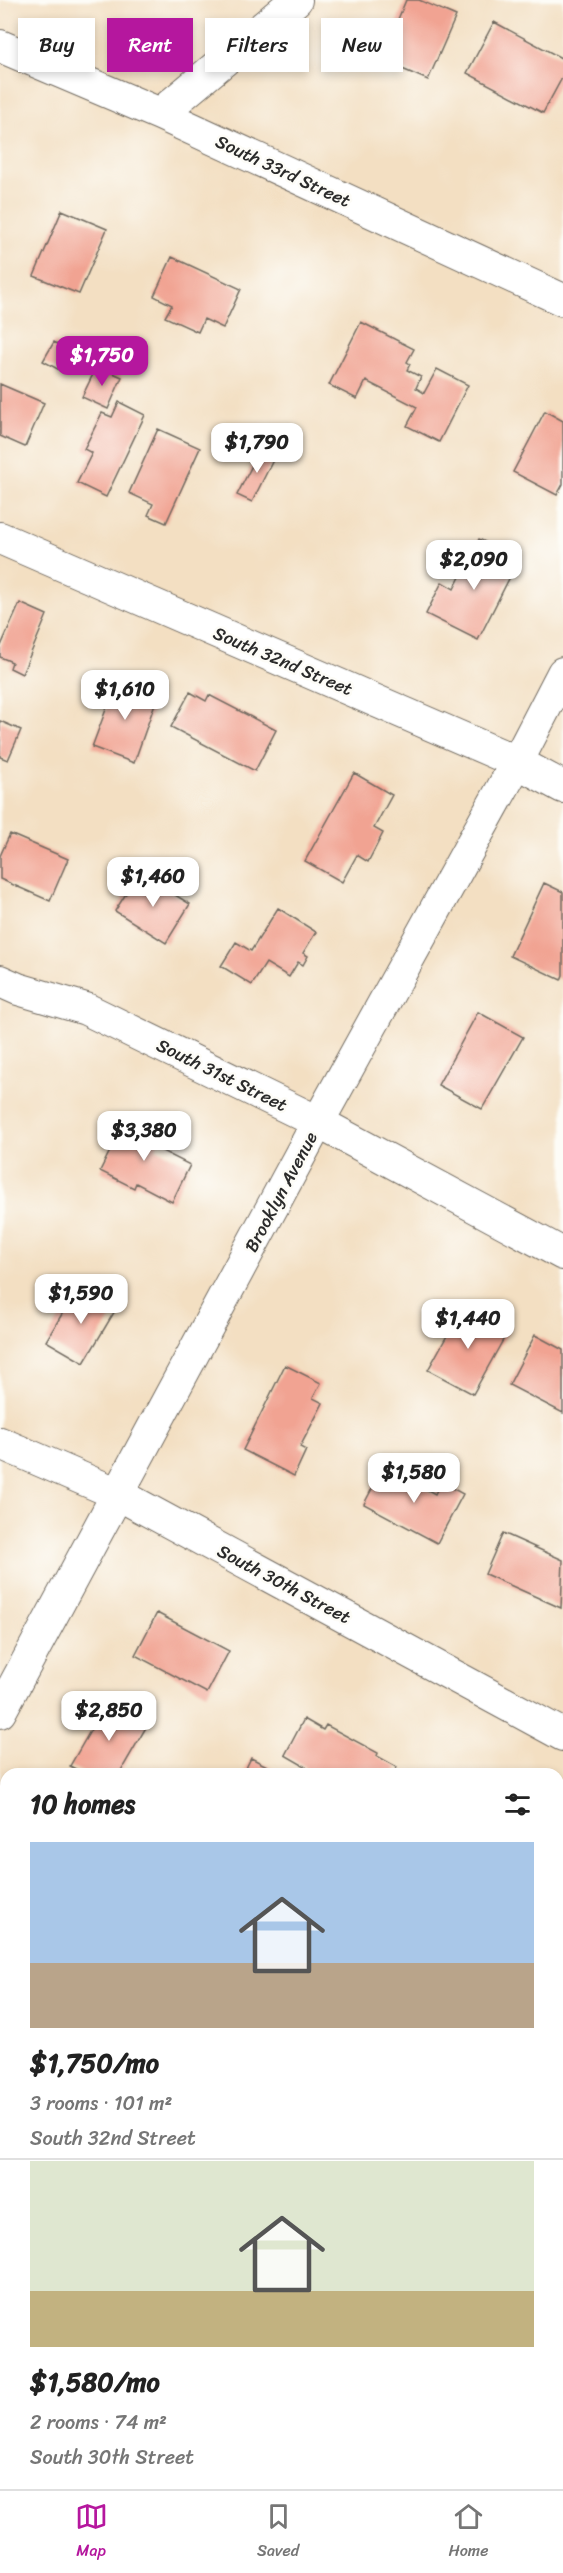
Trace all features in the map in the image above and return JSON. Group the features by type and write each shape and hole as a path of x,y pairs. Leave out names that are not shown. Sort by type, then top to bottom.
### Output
{"street":[{"path":"160,114 296,0"},
{"name":"South 33rd Street","path":"0,46 160,114 563,300"},
{"name":"South 32nd Street","path":"0,538 517,762 563,787"},
{"name":"Brooklyn Avenue","path":"0,1712 318,1122 517,762 563,673"},
{"name":"South 31st Street","path":"0,981 18,990 86,1009 318,1122 563,1254"},
{"name":"South 30th Street","path":"0,1443 118,1494 563,1735"}],"building":[{"path":"406,0 419,0 456,16 428,80 403,69 403,18 398,18"},
{"path":"494,22 563,59 563,76 543,113 467,73"},
{"path":"62,210 107,229 79,294 34,276"},
{"path":"172,257 241,289 223,328 204,319 198,332 165,317 172,305 154,296"},
{"path":"361,322 414,349 407,362 410,364 407,370 421,377 416,388 424,393 437,369 468,385 439,442 407,426 417,407 366,381 357,399 329,385"},
{"path":"54,342 73,352 63,372 43,361"},
{"path":"97,366 122,377 108,409 82,397"},
{"path":"0,384 44,403 25,447 0,436"},
{"path":"119,402 145,415 106,497 77,483 92,453 84,449 102,413 112,417"},
{"path":"545,411 563,421 563,484 557,495 513,472"},
{"path":"158,429 200,448 166,523 148,515 153,504 129,493"},
{"path":"262,446 276,454 252,502 237,495"},
{"path":"479,539 519,559 478,640 426,614 442,582 454,589"},
{"path":"20,603 47,615 22,674 10,668 12,662 0,657 0,648"},
{"path":"117,680 158,695 134,763 92,747"},
{"path":"190,692 206,701 209,695 276,730 255,771 171,727"},
{"path":"0,721 21,730 8,760 0,757"},
{"path":"354,773 392,795 374,828 383,833 368,862 357,855 342,882 305,861"},
{"path":"10,834 68,859 50,901 0,879 0,856"},
{"path":"139,873 190,904 166,943 115,911"},
{"path":"544,883 563,892 563,975 561,980 510,956"},
{"path":"278,908 316,932 303,953 308,956 303,965 298,962 289,977 266,963 252,985 221,966 236,942 251,951"},
{"path":"478,1012 523,1037 482,1109 438,1085"},
{"path":"126,1119 161,1137 156,1148 190,1165 172,1202 136,1183 134,1188 100,1171"},
{"path":"78,1287 116,1309 84,1363 46,1341"},
{"path":"463,1307 508,1331 473,1394 428,1370"},
{"path":"535,1335 563,1350 563,1413 509,1385"},
{"path":"285,1365 321,1383 313,1398 323,1403 300,1447 306,1450 294,1476 243,1450"},
{"path":"384,1466 435,1494 441,1482 463,1494 437,1543 364,1504"},
{"path":"503,1533 563,1560 561,1608 485,1574"},
{"path":"157,1613 229,1651 207,1693 135,1655"},
{"path":"108,1700 148,1724 122,1768 74,1768 70,1766"},
{"path":"304,1719 323,1730 326,1725 378,1753 377,1756 397,1767 305,1768 285,1755"},
{"path":"251,1758 271,1768 246,1768"}]}
